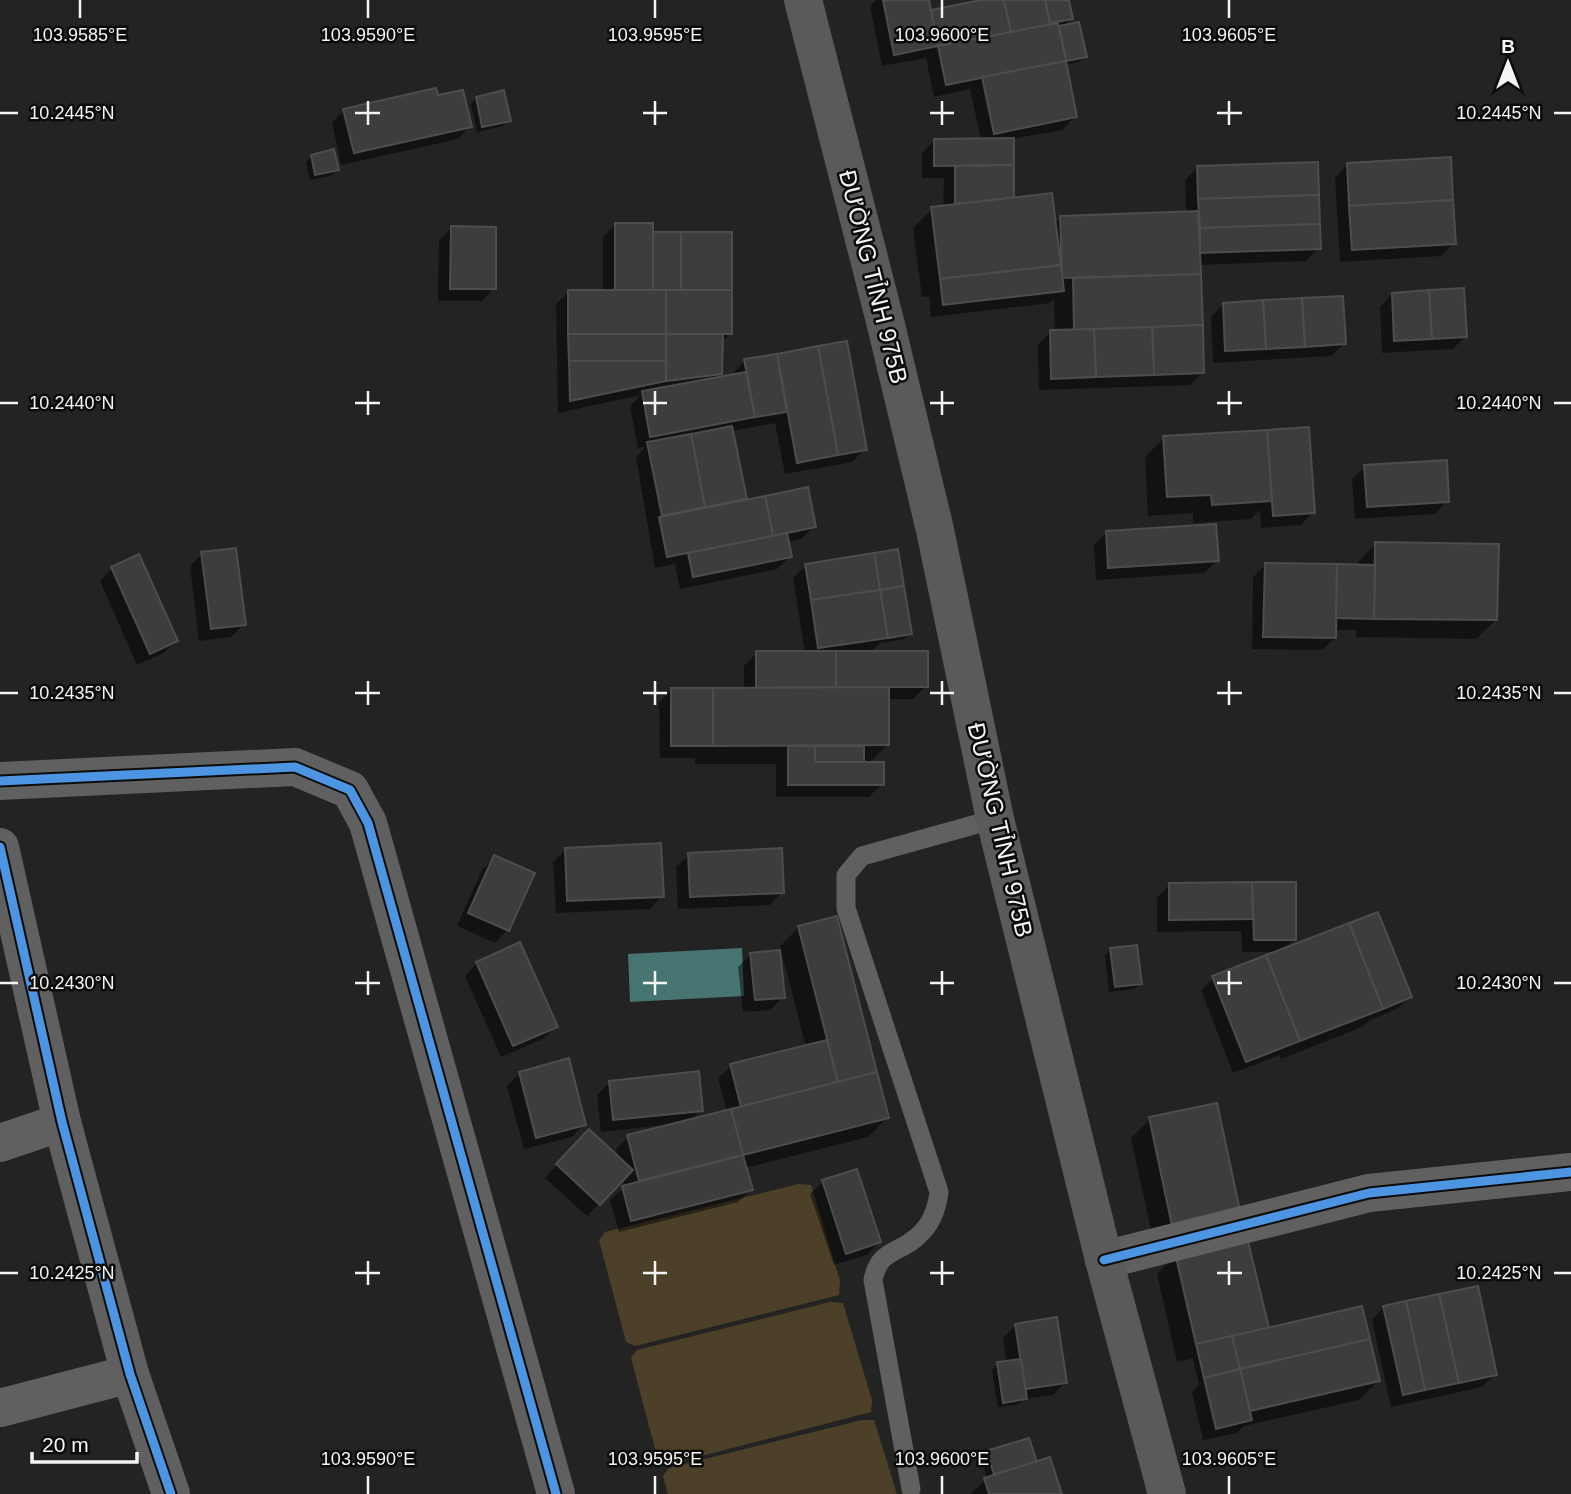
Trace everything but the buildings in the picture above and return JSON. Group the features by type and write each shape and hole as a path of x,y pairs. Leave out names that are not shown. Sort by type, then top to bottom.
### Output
{"main road":[{"name":"ĐƯỜNG TỈNH 975B","path":"803,0 932,517 995,820 1104,1260 1167,1494"}],"street":[{"path":"0,781 295,767 350,790 368,823 556,1494"},
{"path":"0,847 62,1122 130,1374 171,1494"},
{"path":"0,1143 62,1122"},
{"path":"1104,1260 1368,1193 1571,1172"},
{"path":"0,1408 130,1374"}],"lane":[{"path":"911,1489 873,1280 876,1266 884,1256 918,1237 929,1223 937,1208 939,1192 846,908 846,875 862,856 995,820"}],"shaded area":[{"path":"798,1184 811,1185 840,1281 839,1295 635,1346 626,1342 599,1240 605,1232"},
{"path":"830,1302 843,1303 872,1400 871,1412 667,1465 658,1460 631,1358 637,1350"},
{"path":"862,1420 874,1420 897,1494 668,1494 663,1476 669,1468"}],"water":[{"path":"742,948 744,996 630,1002 628,954"}],"cycle path":[{"path":"0,781 295,767 350,790 368,823 556,1494"},
{"path":"0,847 62,1122 130,1374 171,1494"},
{"path":"1104,1260 1369,1193 1571,1172"}]}
